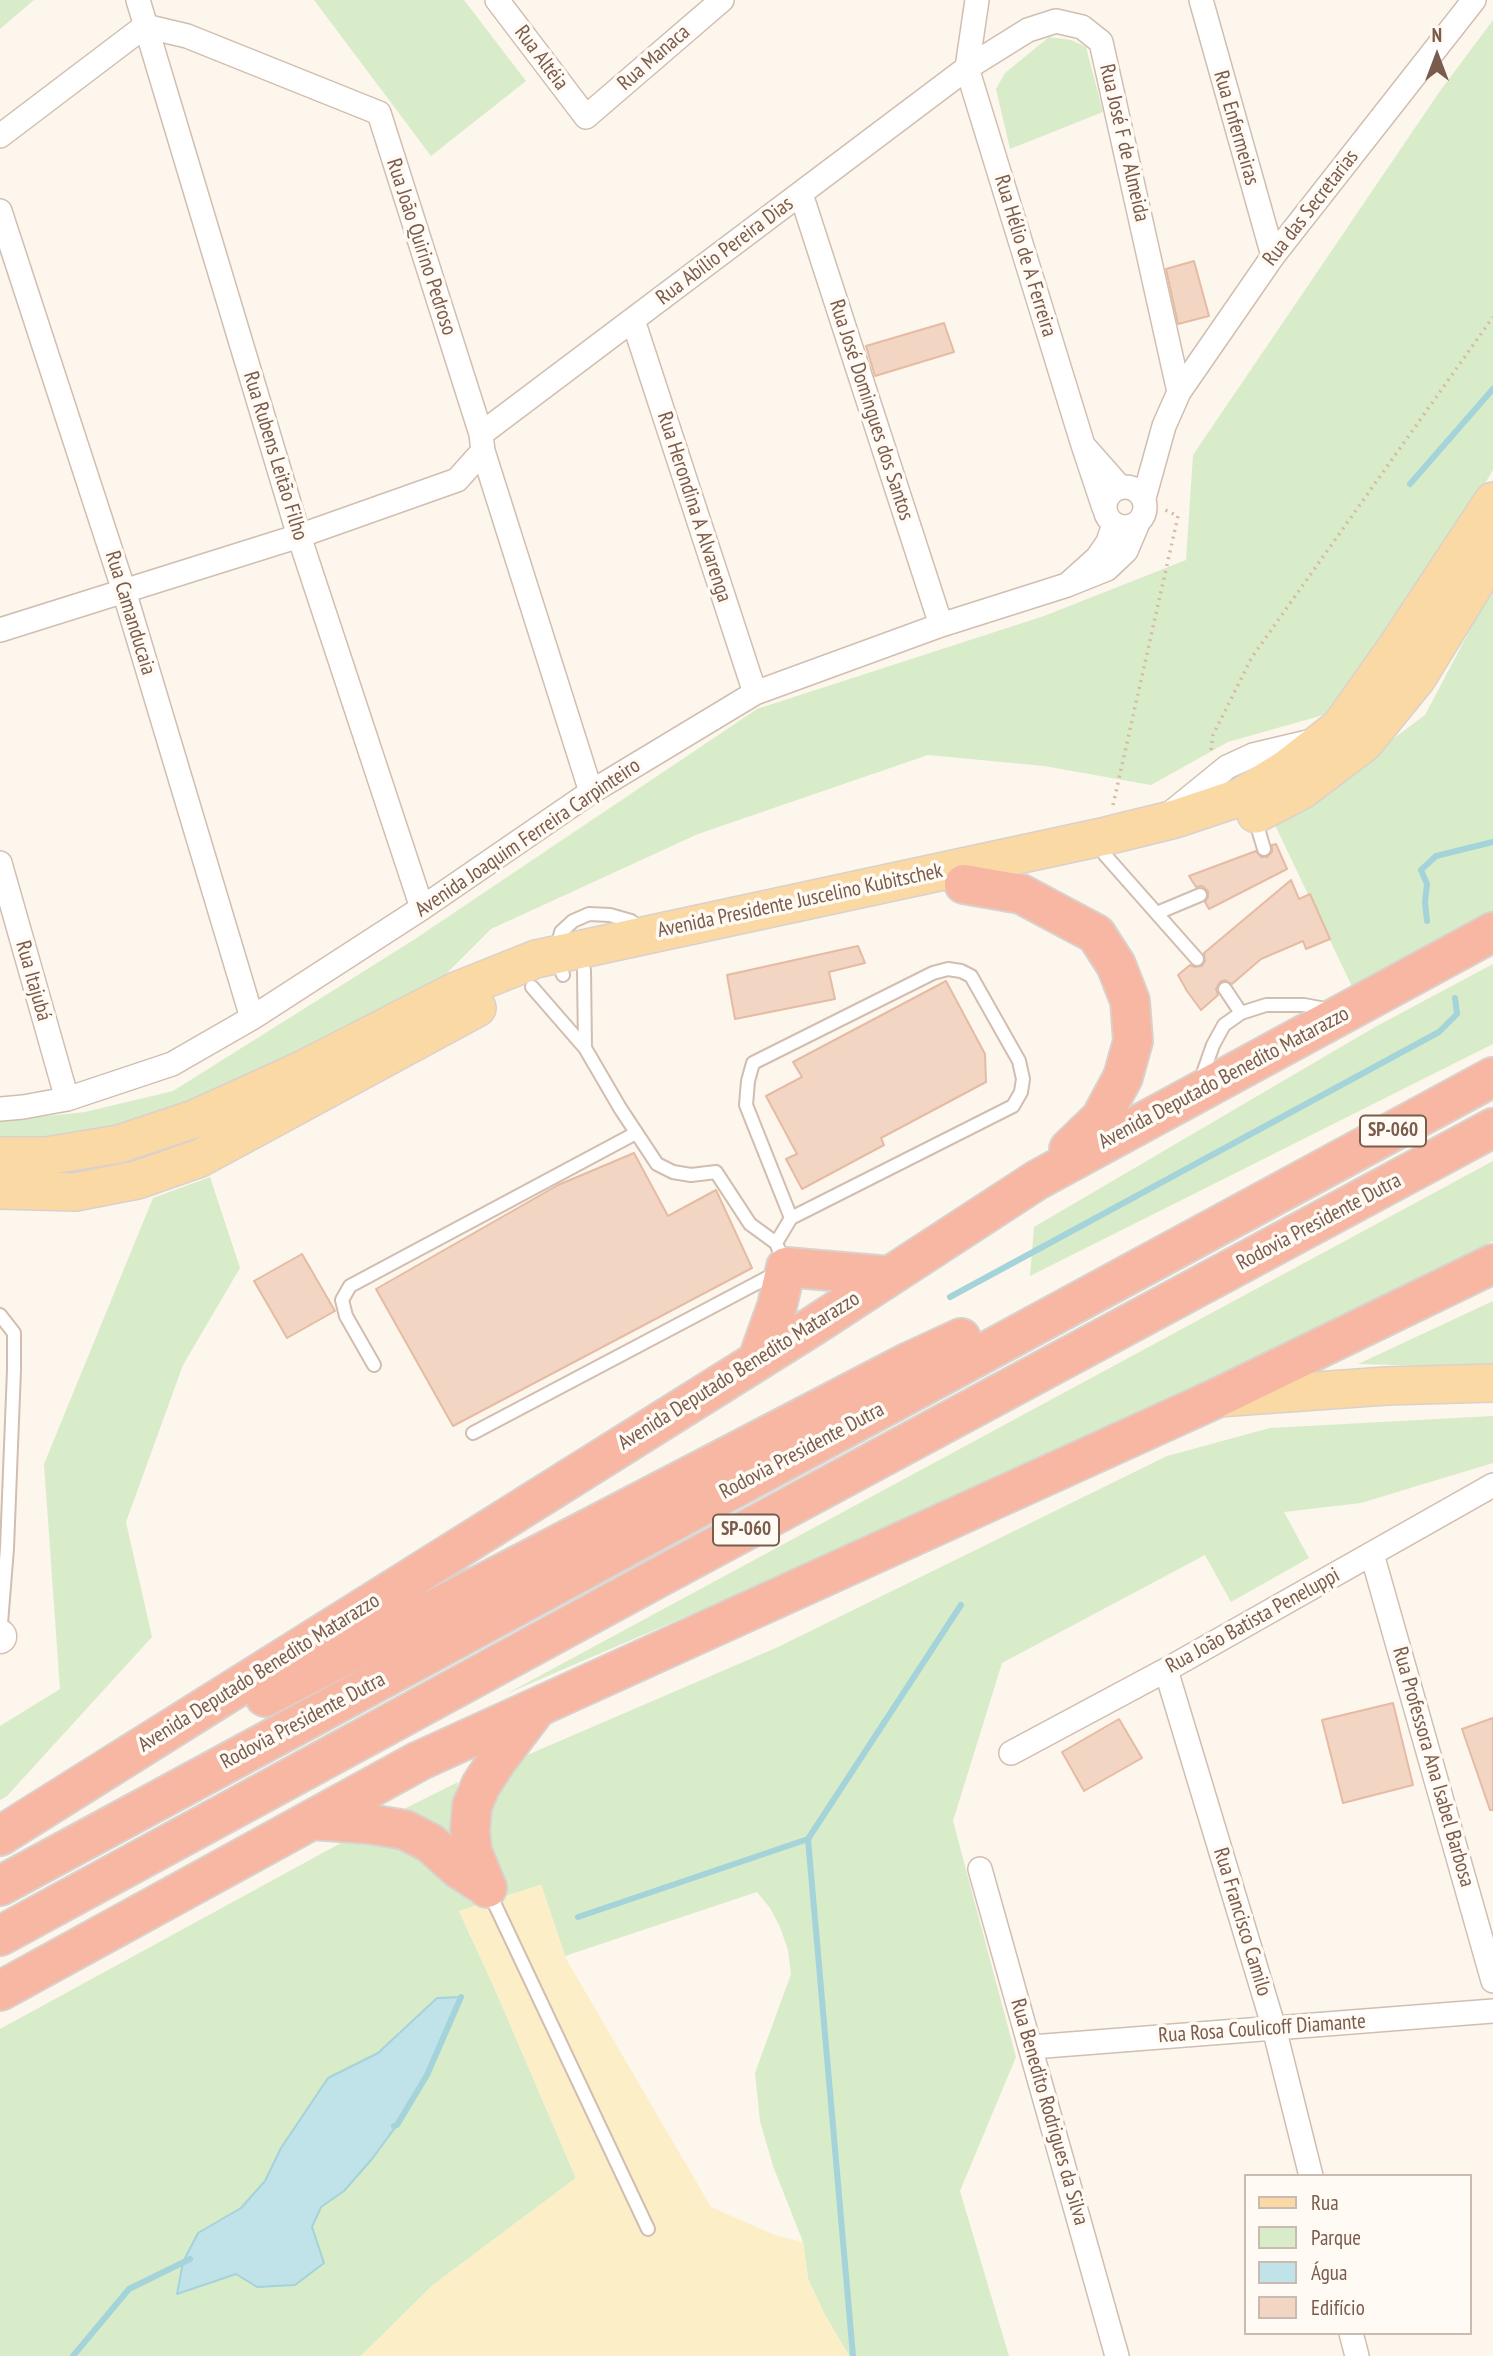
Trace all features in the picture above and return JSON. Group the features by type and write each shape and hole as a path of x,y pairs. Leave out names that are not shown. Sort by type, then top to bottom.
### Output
{"highway":[{"path":"964,884 1021,894 1096,934 1115,965 1130,1000 1133,1041 1123,1077 1101,1118 1037,1180"},
{"name":"Avenida Deputado Benedito Matarazzo","path":"0,1837 1037,1180 1493,932"},
{"name":"Rodovia Presidente Dutra","path":"0,1886 1493,1077"},
{"name":"Rodovia Presidente Dutra","path":"0,1936 1493,1128"},
{"path":"0,1837 396,1627 909,1362 1293,1185"},
{"path":"758,1359 777,1306 781,1255 889,1276"},
{"path":"0,1991 419,1761 1217,1398 1493,1264"},
{"path":"493,1900 472,1852 472,1806 492,1768 538,1706"},
{"path":"312,1820 370,1824 405,1830 430,1843 493,1900"}],"main road":[{"name":"Avenida Presidente Juscelino Kubitschek","path":"0,1156 46,1156 119,1144 194,1119 302,1070 456,991 536,959 559,971 964,884 1105,845 1160,822 1241,797 1286,769 1340,727 1493,501"},
{"name":"Avenida Presidente Juscelino Kubitschek","path":"0,1189 75,1192 137,1180 201,1158 476,1008 647,934 1105,845 1139,847 1259,832 1301,790 1364,743 1417,678 1493,554"},
{"path":"1217,1398 1386,1386 1493,1384"}],"street":[{"name":"Rua Rubens Leitão Filho","path":"138,0 299,536 422,908"},
{"name":"Rua Altéia","path":"497,0 586,117"},
{"name":"Rua Manaca","path":"586,117 722,0"},
{"path":"967,68 977,0"},
{"name":"Rua Enfermeiras","path":"1201,0 1273,256"},
{"name":"Rua das Secretarias","path":"1142,508 1164,426 1179,392 1273,256 1474,0"},
{"name":"Rua José F de Almeida","path":"967,68 1028,30 1056,21 1082,27 1101,42 1179,392"},
{"path":"0,136 145,26"},
{"name":"Rua João Quirino Pedroso","path":"145,26 187,36 379,113 591,792"},
{"name":"Rua Abílio Pereira Dias","path":"0,630 299,536 457,480 482,442 633,320 967,68"},
{"name":"Rua Hélio de A Ferreira","path":"967,68 1083,445 1109,516"},
{"name":"Rua José Domingues dos Santos","path":"801,194 941,625"},
{"name":"Rua Camanducaia","path":"0,211 124,591 252,1018"},
{"name":"Rua Herondina A Alvarenga","path":"633,320 755,693"},
{"name":"Rua das Secretarias","path":"1122,487 1164,426"},
{"name":"Rua Hélio de A Ferreira","path":"1083,445 1122,487"},
{"path":"1122,487 1134,488 1142,508 1126,527 1109,516 1110,492 1122,487"},
{"name":"Avenida Joaquim Ferreira Carpinteiro","path":"0,1109 67,1099 172,1064 252,1018 422,908 591,792 755,693 941,625 1067,585 1107,569 1126,551 1142,508"},
{"name":"Avenida Joaquim Ferreira Carpinteiro","path":"1067,585 1097,558 1108,542 1109,516"},
{"path":"1160,822 1227,767 1253,754 1326,738"},
{"name":"Rua Itajubá","path":"0,863 67,1099"},
{"name":"Rua João Batista Peneluppi","path":"1011,1753 1166,1670 1493,1485"},
{"name":"Rua Professora Ana Isabel Barbosa","path":"1372,1554 1493,1981"},
{"name":"Rua Francisco Camilo","path":"1166,1670 1274,2028 1310,2174"},
{"name":"Rua Benedito Rodrigues da Silva","path":"980,1869 1117,2356"},
{"name":"Rua Rosa Coulicoff Diamante","path":"1032,2047 1493,2011"},
{"path":"1352,2335 1357,2356"}],"lane":[{"path":"1105,845 1157,913 1197,959"},
{"path":"1157,913 1200,895"},
{"path":"473,1433 781,1255 791,1218 746,1105 753,1063 933,974 948,969 971,976 1019,1061 1023,1079 1021,1092 1013,1106 791,1218"},
{"path":"559,971 585,1048 657,1164 673,1172 691,1175 716,1172 751,1224 781,1255"},
{"path":"559,971 585,1048"},
{"path":"1225,989 1241,1013"},
{"path":"1197,1092 1213,1045 1224,1025 1241,1013 1266,1005 1304,1005 1345,1013"},
{"path":"374,1366 346,1316 342,1300 350,1286 636,1133"},
{"path":"0,1315 13,1333 14,1370 7,1548 0,1637"},
{"path":"493,1900 648,2228"}],"path":[{"path":"1208,780 1213,735 1252,657 1493,317"},
{"path":"1105,845 1178,516 1142,508"}],"green space":[{"path":"0,0 34,0 0,29"},
{"path":"314,0 464,0 526,81 431,156"},
{"path":"1493,20 1493,470 1378,662 1327,714 1228,742 1151,785 1044,766 928,755 698,834 491,929 434,986 184,1108 115,1129 0,1143 0,1121 85,1112 173,1091 412,941 757,709 1044,616 1186,560 1193,455 1440,91"},
{"path":"1049,37 1071,40 1086,47 1103,112 1010,149 996,89 1005,73"},
{"path":"1493,586 1493,923 1358,999 1274,823 1425,715"},
{"path":"1493,964 1493,1044 1030,1276 1034,1227 1375,1027"},
{"path":"1493,1161 1493,1241 1288,1357 506,1694"},
{"path":"210,1177 240,1268 183,1365 126,1522 152,1637 7,1796 0,1800 0,1726 60,1689 44,1464 153,1198"},
{"path":"1493,1301 1493,1368 1358,1364"},
{"path":"1493,1416 1493,1463 1361,1503 1284,1512 1309,1558 1231,1602 1205,1555 1002,1663 953,1821 1016,2057 960,2191 1009,2356 849,2356 808,2279 803,2242 773,2166 760,2121 755,2073 791,1974 788,1950 770,1908 757,1892 565,1956 541,1885 496,1899 484,1790 504,1765 778,1647 1167,1456 1270,1428"},
{"path":"458,1782 453,1823 454,1855 394,1814"},
{"path":"370,1832 386,1833 491,1901 459,1911 576,2178 433,2285 361,2356 0,2356 0,2029 339,1844"}],"sand":[{"path":"541,1885 565,1957 711,2207 777,2236 803,2242 808,2279 849,2356 361,2356 433,2285 576,2178 459,1911"}],"water":[{"path":"461,1997 427,2075 397,2125 344,2191 321,2207 312,2227 324,2263 295,2285 257,2287 236,2274 177,2294 183,2262 198,2233 241,2208 265,2181 281,2148 328,2078 378,2053 437,1998"}],"building":[{"path":"1194,261 1209,316 1178,324 1166,269"},
{"path":"944,323 954,352 875,376 866,346"},
{"path":"1276,844 1287,869 1209,909 1205,902 1208,891 1202,886 1196,887 1189,876 1256,851 1261,857 1267,857 1272,852 1272,845"},
{"path":"1291,880 1299,899 1310,894 1330,939 1306,949 1303,941 1261,959 1232,984 1225,980 1220,982 1216,989 1218,995 1201,1010 1178,975 1190,965 1202,966 1205,961 1204,953"},
{"path":"858,946 865,963 829,972 835,999 735,1019 727,975"},
{"path":"946,981 985,1054 986,1082 881,1138 884,1145 802,1189 786,1159 797,1154 766,1096 802,1077 793,1062"},
{"path":"634,1153 668,1216 716,1190 752,1268 453,1426 376,1289 558,1185"},
{"path":"302,1254 335,1311 287,1338 254,1281"},
{"path":"1393,1703 1413,1785 1343,1803 1322,1720"},
{"path":"1493,1718 1493,1810 1490,1810 1462,1729"},
{"path":"1119,1719 1142,1758 1084,1791 1062,1752"}],"waterway":[{"path":"1410,484 1493,389"},
{"path":"1427,921 1427,884 1421,870 1436,856 1493,842"},
{"path":"950,1297 1439,1032 1457,1014 1455,998"},
{"path":"578,1917 808,1839 961,1605"},
{"path":"808,1839 853,2356"},
{"path":"394,2126 427,2075 461,1997"},
{"path":"73,2356 129,2289 190,2259"}]}
